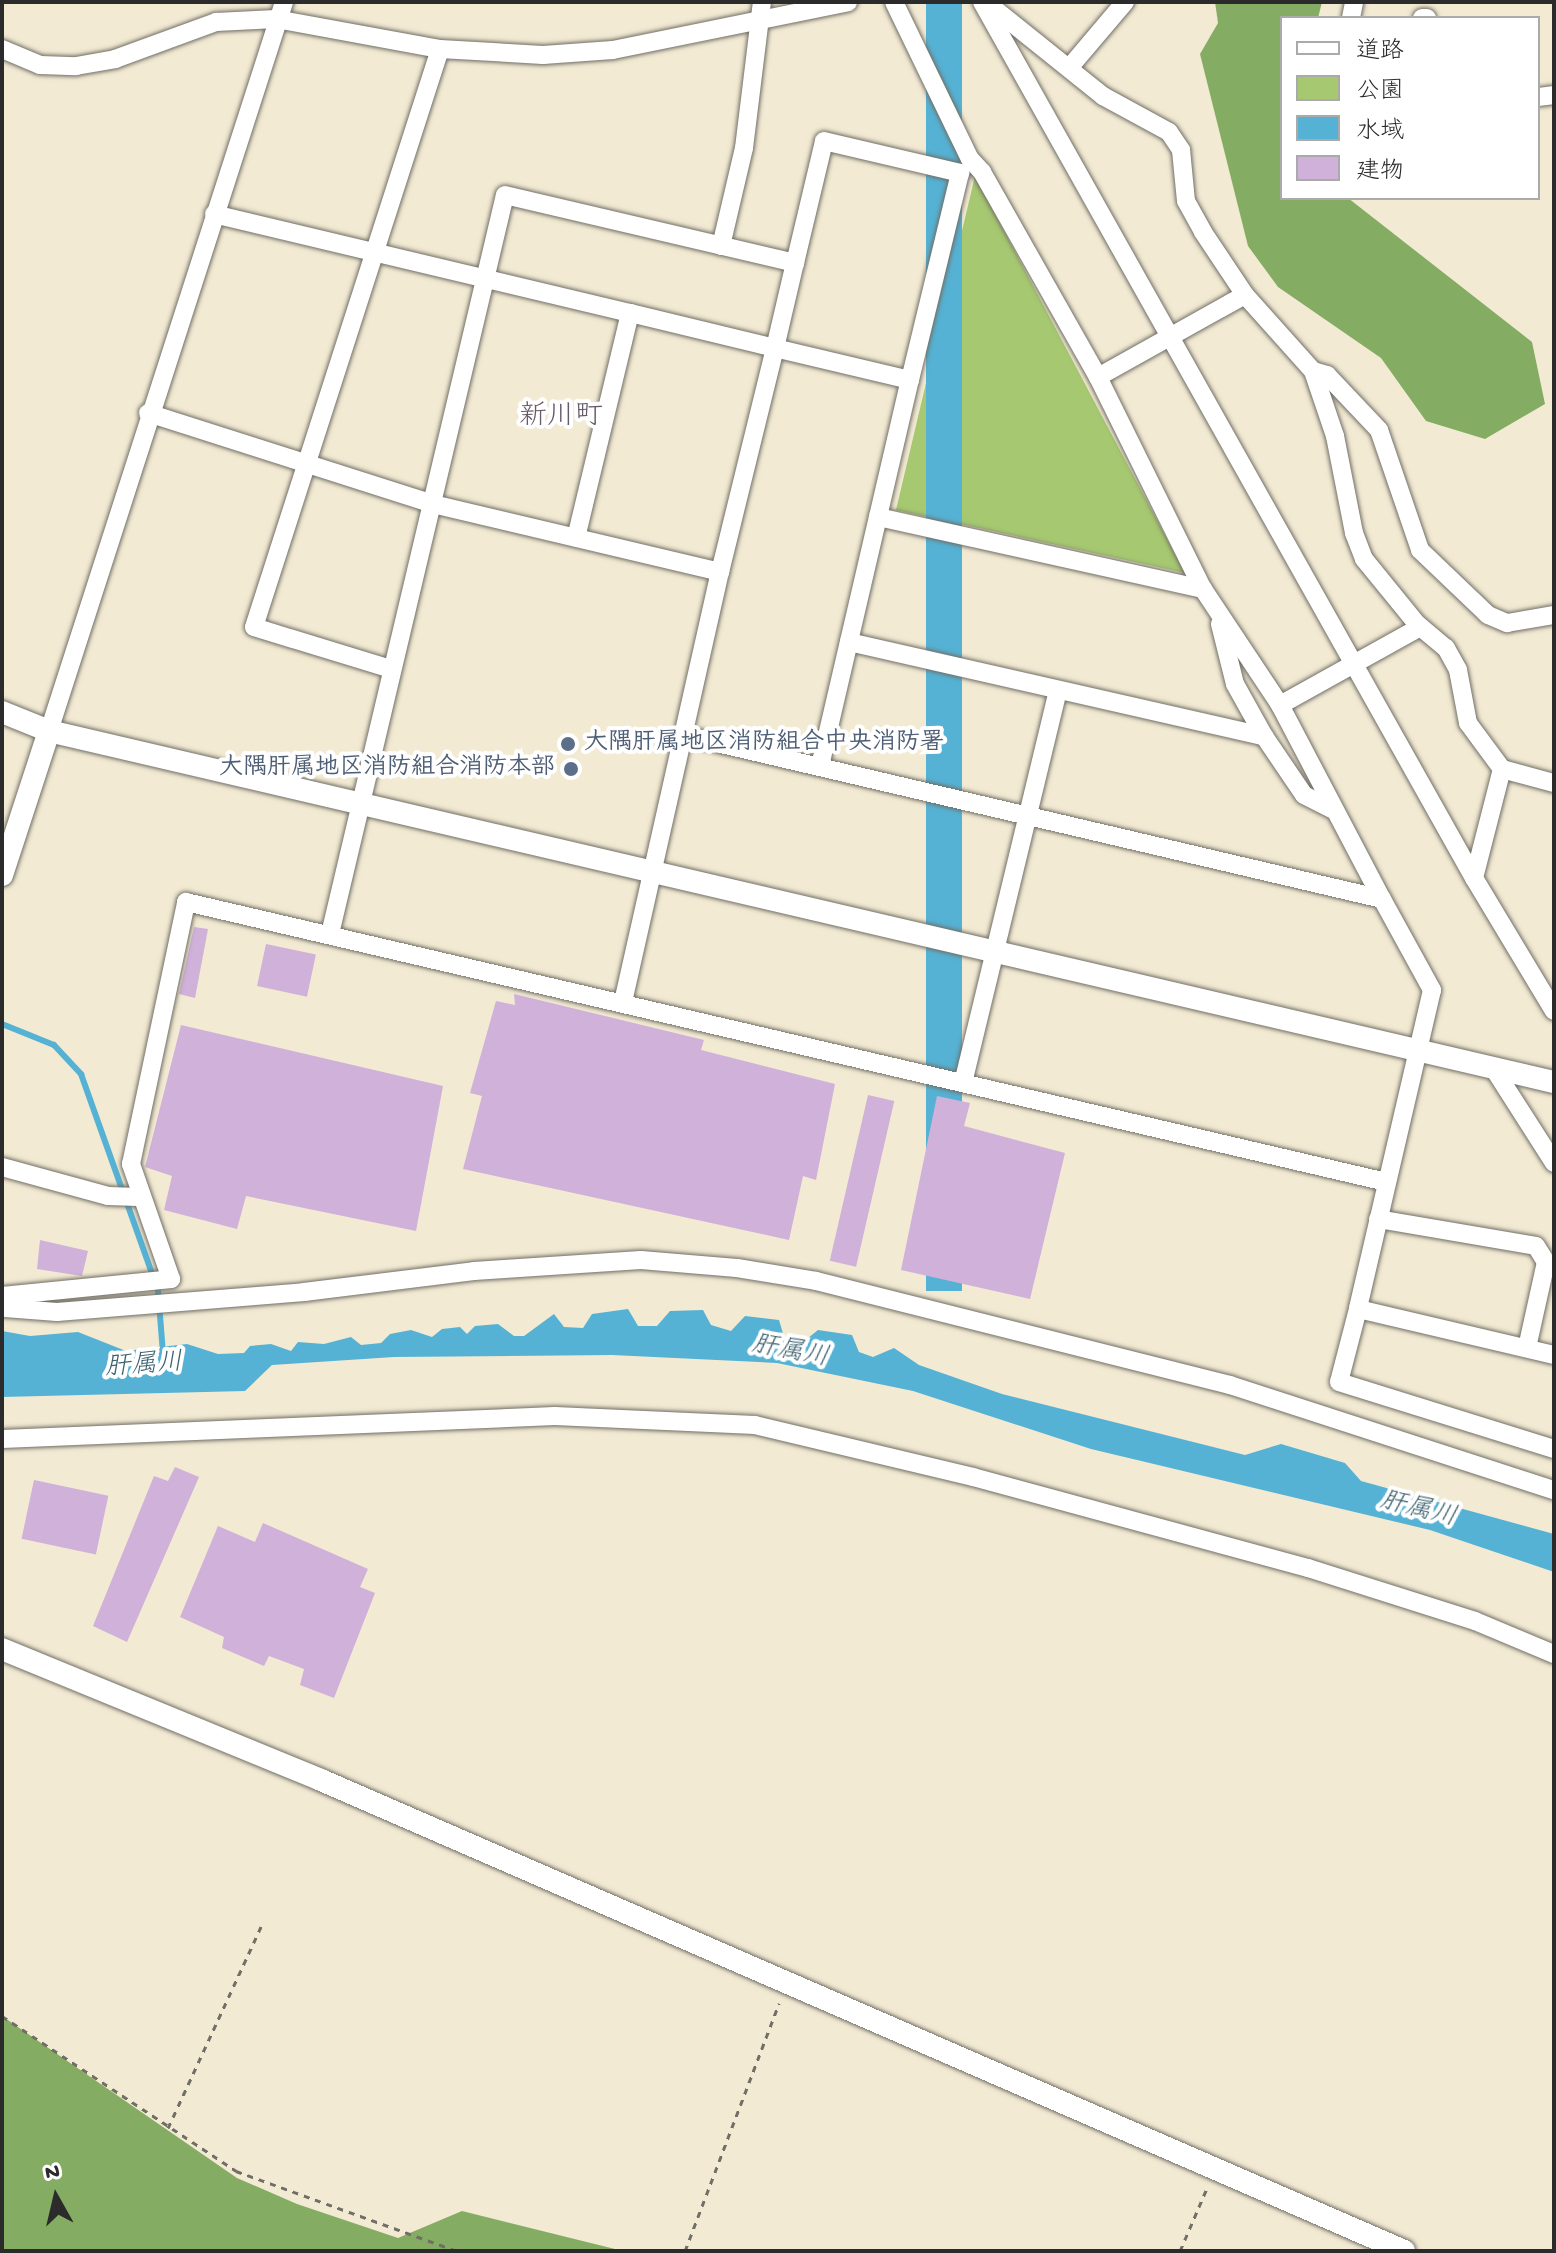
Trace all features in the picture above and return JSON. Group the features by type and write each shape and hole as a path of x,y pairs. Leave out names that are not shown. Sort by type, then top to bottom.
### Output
{"street":[{"path":"2,49 40,65 76,66 115,59 216,22 280,11 440,49 543,55 613,50 761,10 848,2"},
{"path":"894,2 965,166 1098,377 1203,589 1288,701 1332,809 1432,990 1339,1382 1554,1449"},
{"path":"984,2 1103,96 1169,132 1181,150 1186,201 1245,295 1313,371 1335,436 1354,533 1364,559 1420,627 1446,648 1458,670 1468,723 1502,769 1554,783"},
{"path":"984,2 1352,665 1554,1011"},
{"path":"1069,68 1125,2"},
{"path":"721,246 744,148 761,10"},
{"path":"2,875 148,413 280,11"},
{"path":"391,669 254,627 440,49"},
{"path":"623,1002 720,572 824,141 965,166"},
{"path":"820,766 910,380 965,166"},
{"path":"330,934 505,195 795,263"},
{"path":"214,214 910,380"},
{"path":"1098,377 1245,295"},
{"path":"576,538 630,313"},
{"path":"1313,371 1327,375 1379,430 1420,550 1488,615 1507,623 1552,620"},
{"path":"148,413 433,504 720,572"},
{"path":"878,517 1203,589"},
{"path":"1217,611 1235,684 1264,736 1304,795 1332,809"},
{"path":"1288,701 1420,627"},
{"path":"849,642 1264,736"},
{"path":"963,1083 998,951 1058,690"},
{"path":"2,712 49,731 362,801 1554,1082"},
{"path":"683,735 1030,812 1382,899"},
{"path":"1474,878 1502,769"},
{"path":"2,1296 171,1279 135,1197 131,1164 186,902 1386,1182"},
{"path":"1496,1068 1554,1163"},
{"path":"2,1167 111,1196 135,1197"},
{"path":"1378,1219 1536,1246 1546,1262 1527,1348"},
{"path":"2,1308 57,1312 304,1292 474,1271 641,1260 737,1268 816,1281 1230,1385 1554,1490"},
{"path":"1358,1309 1554,1355"},
{"path":"2,1439 555,1416 755,1425 973,1477 1308,1568 1475,1621 1554,1654"},
{"path":"2,1649 321,1780 1404,2251"}],"path":[{"path":"168,2128 263,1922"},
{"path":"685,2251 787,1984"},
{"path":"2,2016 236,2171 292,2196 457,2251"},
{"path":"1180,2251 1215,2169"}],"green space":[{"path":"1215,2 1322,2 1318,16 1280,16 1280,200 1351,200 1532,342 1545,404 1485,439 1426,421 1381,358 1278,287 1248,246 1200,54 1218,23"},
{"path":"975,176 1185,573 896,510"},
{"path":"2,2016 237,2178 297,2204 398,2238 462,2211 623,2251 2,2251"}],"water":[{"path":"926,2 962,2 962,1291 926,1291"},
{"name":"肝属川","path":"628,1309 638,1326 657,1326 670,1311 703,1310 711,1325 731,1331 745,1316 779,1320 785,1340 803,1342 818,1330 852,1335 859,1352 873,1357 894,1348 919,1365 1002,1394 1245,1455 1281,1444 1345,1463 1361,1481 1554,1534 1554,1572 1430,1530 1091,1449 913,1391 777,1363 612,1355 394,1357 272,1365 245,1391 2,1397 2,1331 30,1336 78,1332 126,1351 187,1344 218,1354 244,1353 250,1346 271,1344 291,1351 298,1342 324,1344 351,1337 361,1345 381,1343 390,1334 411,1330 432,1337 442,1329 460,1327 467,1334 475,1326 498,1324 514,1336 524,1336 554,1314 564,1327 583,1328 592,1314"}],"building":[{"path":"194,927 208,929 195,998 179,994"},
{"path":"266,944 316,955 307,997 257,986"},
{"path":"514,994 704,1040 701,1050 835,1084 816,1180 803,1176 789,1240 463,1169 482,1096 470,1093 496,1001 515,1005"},
{"path":"181,1025 443,1086 416,1231 246,1196 237,1229 164,1210 172,1176 145,1167"},
{"path":"868,1095 894,1101 856,1267 830,1261"},
{"path":"937,1096 970,1103 964,1126 1065,1153 1030,1299 901,1270"},
{"path":"40,1240 88,1251 82,1276 37,1269"},
{"path":"175,1467 199,1477 127,1642 93,1626 154,1476 168,1481"},
{"path":"34,1480 108,1496 96,1554 22,1539"},
{"path":"263,1523 368,1569 360,1587 375,1593 334,1698 300,1685 304,1669 269,1656 264,1666 222,1648 224,1637 180,1617 218,1526 255,1542"}],"waterway":[{"name":"肝属川","path":"2,1024 54,1045 81,1074 158,1290 163,1353"}],"place":[{"name":"大隅肝属地区消防組合中央消防署","path":"568,744"},
{"name":"大隅肝属地区消防組合消防本部","path":"571,769"}],"district":[{"name":"新川町","path":"561,418"}]}
